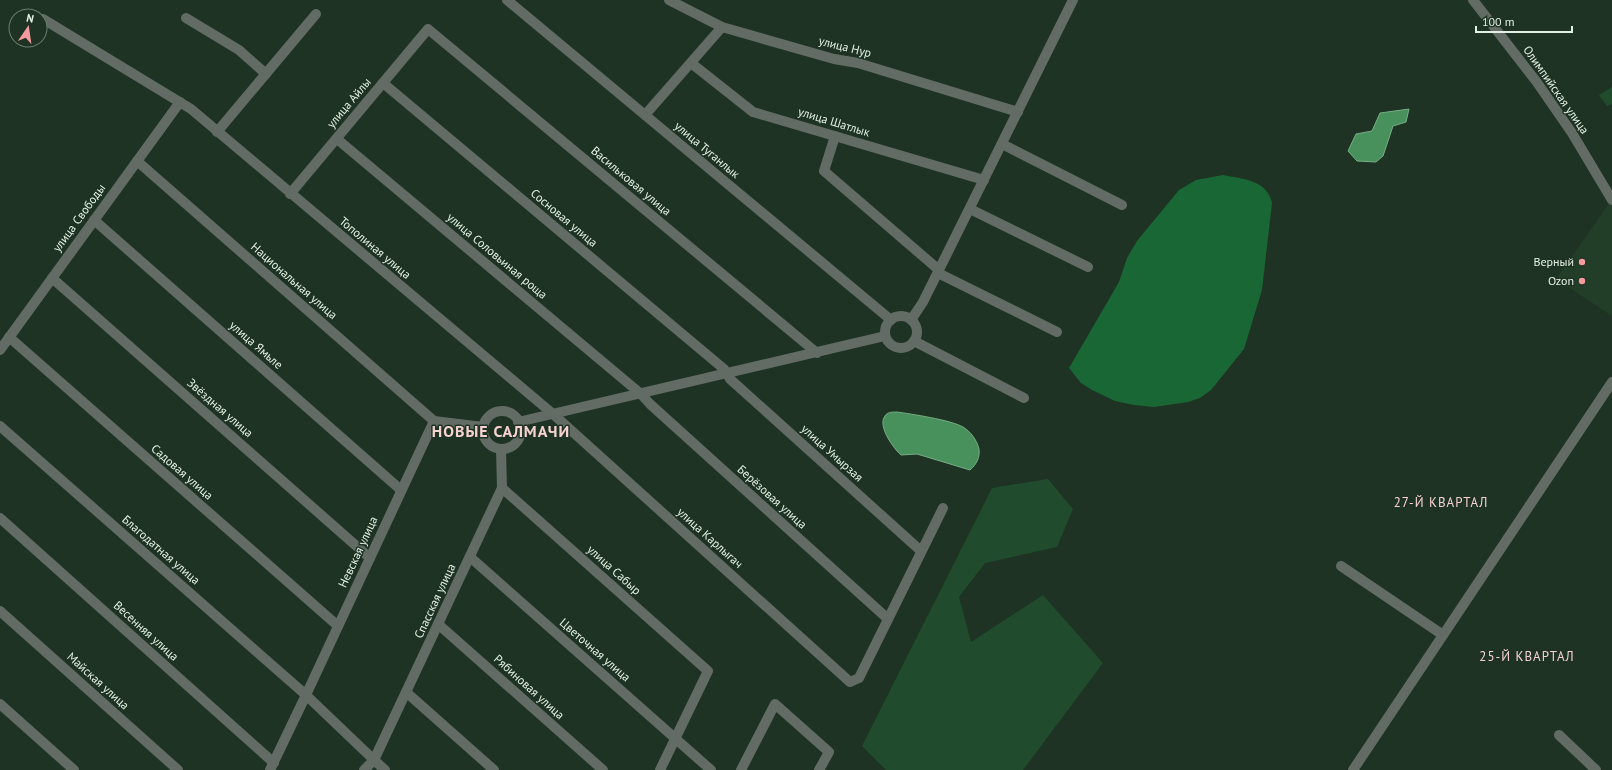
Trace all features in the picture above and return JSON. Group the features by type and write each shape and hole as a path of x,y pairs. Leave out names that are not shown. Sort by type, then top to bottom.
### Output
{"street":[{"name":"улица Туганлык","path":"507,0 891,320"},
{"name":"улица Нур","path":"669,0 722,27 834,59 858,63 1018,112"},
{"path":"911,320 924,302 1073,0"},
{"name":"Олимпийская улица","path":"1473,0 1536,81 1572,133 1612,200"},
{"path":"217,132 316,14"},
{"path":"186,18 239,50 266,74"},
{"name":"Тополиная улица","path":"48,22 191,109 290,194 553,414"},
{"path":"645,115 722,27"},
{"name":"улица Айлы","path":"290,194 428,29"},
{"name":"Васильковая улица","path":"428,29 817,353"},
{"name":"улица Шатлык","path":"691,63 752,112 984,180"},
{"name":"Сосновая улица","path":"383,83 724,369 727,374"},
{"name":"улица Свободы","path":"0,350 180,102"},
{"path":"835,136 824,171 939,271 1057,332"},
{"name":"улица Соловьиная роща","path":"337,138 641,394"},
{"path":"1002,144 1122,205"},
{"name":"Национальная улица","path":"137,161 434,421"},
{"path":"970,209 1088,267"},
{"name":"улица Ямьле","path":"94,220 401,490"},
{"name":"Звёздная улица","path":"52,278 370,558"},
{"path":"898,316 911,320 916,330 914,341 904,348 892,346 885,336 885,330 891,320 898,316"},
{"name":"Садовая улица","path":"9,336 338,626"},
{"path":"518,422 885,336"},
{"path":"914,341 1024,398"},
{"name":"улица Умырзая","path":"727,374 730,379 921,551"},
{"path":"1353,770 1612,382"},
{"name":"Берёзовая улица","path":"641,394 650,404 888,619"},
{"path":"499,412 506,412 513,416 518,422 520,429 519,437 515,444 508,448 501,449 493,447 487,442 483,427 486,420 491,415 499,412"},
{"name":"улица Карлыгач","path":"553,414 850,682 859,678 888,619"},
{"path":"434,421 483,427"},
{"name":"Невская улица","path":"272,767 434,421"},
{"name":"Благодатная улица","path":"0,426 306,695 385,770"},
{"name":"Спасская улица","path":"364,770 374,760 502,488 501,449"},
{"name":"улица Сабыр","path":"502,488 708,671 676,738"},
{"path":"888,619 943,508"},
{"name":"Весенняя улица","path":"0,518 272,767"},
{"name":"Цветочная улица","path":"470,557 707,767"},
{"path":"1342,566 1443,634"},
{"name":"Майская улица","path":"0,610 178,770"},
{"name":"Рябиновая улица","path":"438,624 603,770"},
{"path":"406,692 494,770"},
{"path":"0,704 74,770"},
{"path":"741,770 775,704 829,752 819,770"},
{"path":"1559,735 1596,770"},
{"path":"660,770 676,738"}],"shaded area":[{"path":"1612,87 1612,104 1607,106 1599,95"},
{"path":"1409,109 1406,122 1393,126 1383,156 1376,162 1357,161 1348,151 1356,134 1372,131 1380,113"},
{"path":"1223,175 1260,185 1269,195 1272,203 1262,290 1244,349 1211,390 1200,398 1188,402 1154,407 1134,405 1115,401 1081,383 1069,368 1119,282 1127,258 1137,241 1179,190 1196,180"},
{"path":"1610,202 1612,205 1612,316 1556,279"},
{"path":"890,412 941,420 963,427 977,442 979,449 978,460 970,470 917,454 901,455 894,448 887,437 883,425 883,420 887,414"},
{"path":"1048,479 1073,509 1057,547 985,563 959,597 971,642 1043,595 1103,663 1023,770 886,770 862,746 992,488"}],"place":[{"name":"Верный","path":"1582,262"},
{"name":"Ozon","path":"1582,281"}],"district":[{"name":"НОВЫЕ САЛМАЧИ","path":"501,431"},
{"name":"27-Й КВАРТАЛ","path":"1441,502"},
{"name":"25-Й КВАРТАЛ","path":"1527,656"}]}
